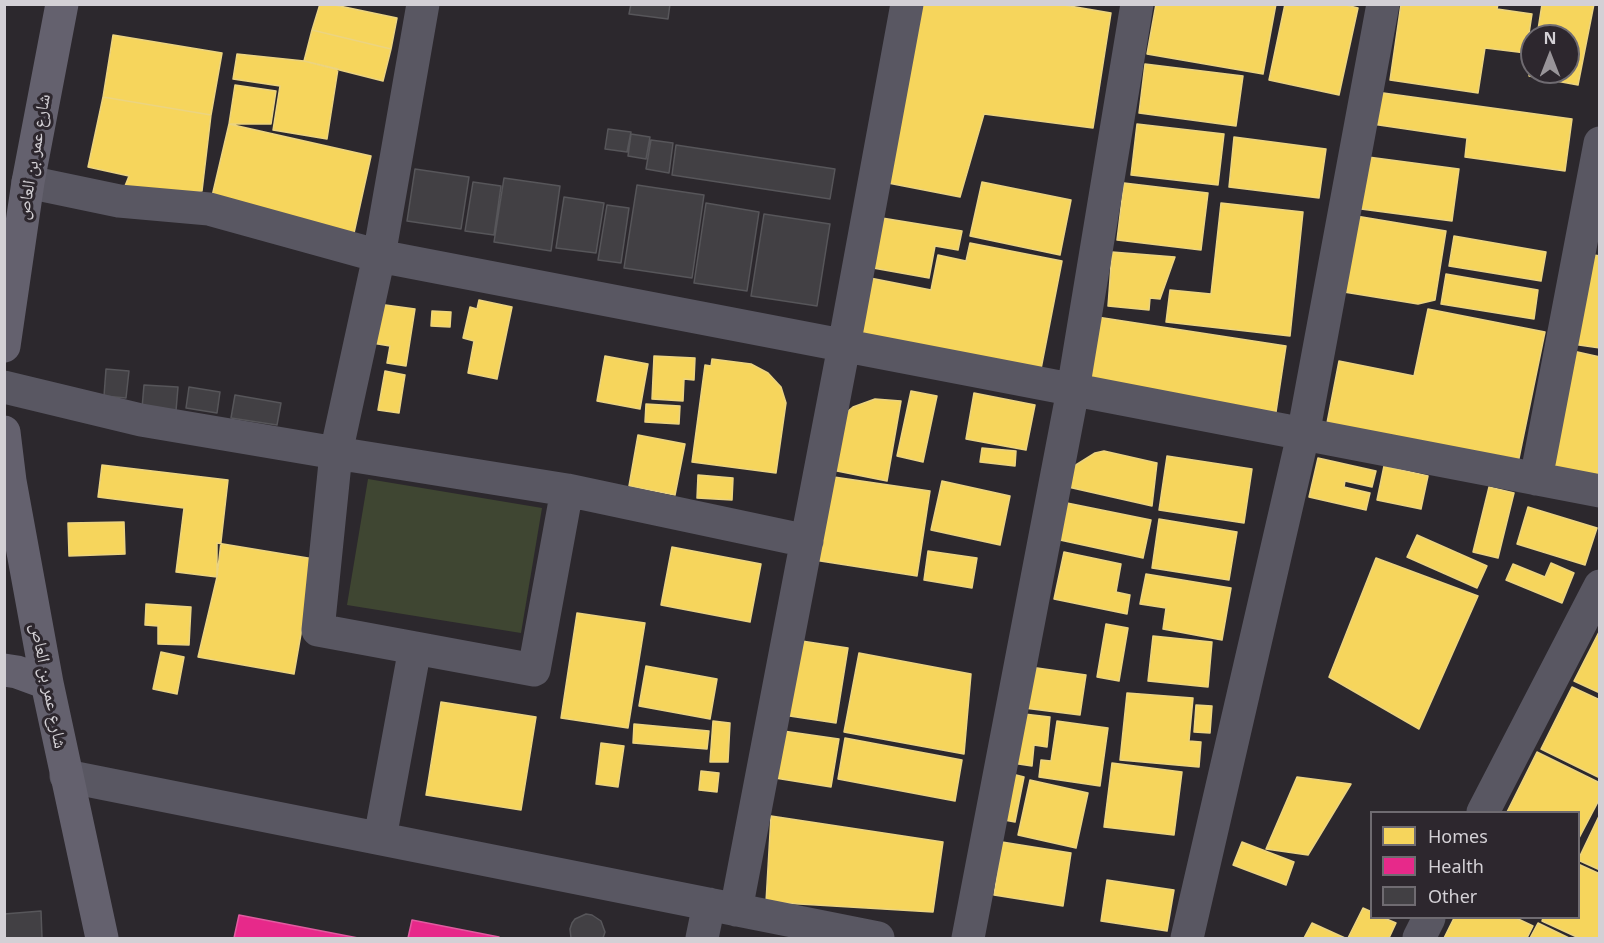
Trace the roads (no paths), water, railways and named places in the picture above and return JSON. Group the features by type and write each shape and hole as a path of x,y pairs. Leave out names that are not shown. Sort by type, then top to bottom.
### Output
{"street":[{"name":"شارع عمر بن العاص","path":"4,346 28,182 62,4"},
{"path":"423,4 379,256 336,453 318,630 534,670 567,490"},
{"path":"702,939 722,907 807,541 907,4"},
{"path":"968,939 1073,390 1137,4"},
{"path":"1187,939 1303,435 1383,4"},
{"path":"1536,480 1599,143"},
{"path":"28,182 118,201 209,209 379,256 1599,491"},
{"path":"4,387 141,420 567,490 807,541"},
{"name":"شارع عمر بن العاص","path":"4,432 10,482 47,683 102,939"},
{"path":"1484,811 1599,586"},
{"path":"380,838 415,648"},
{"path":"4,670 17,672 47,683"},
{"path":"66,776 878,939"},
{"path":"1419,939 1429,919"}]}
